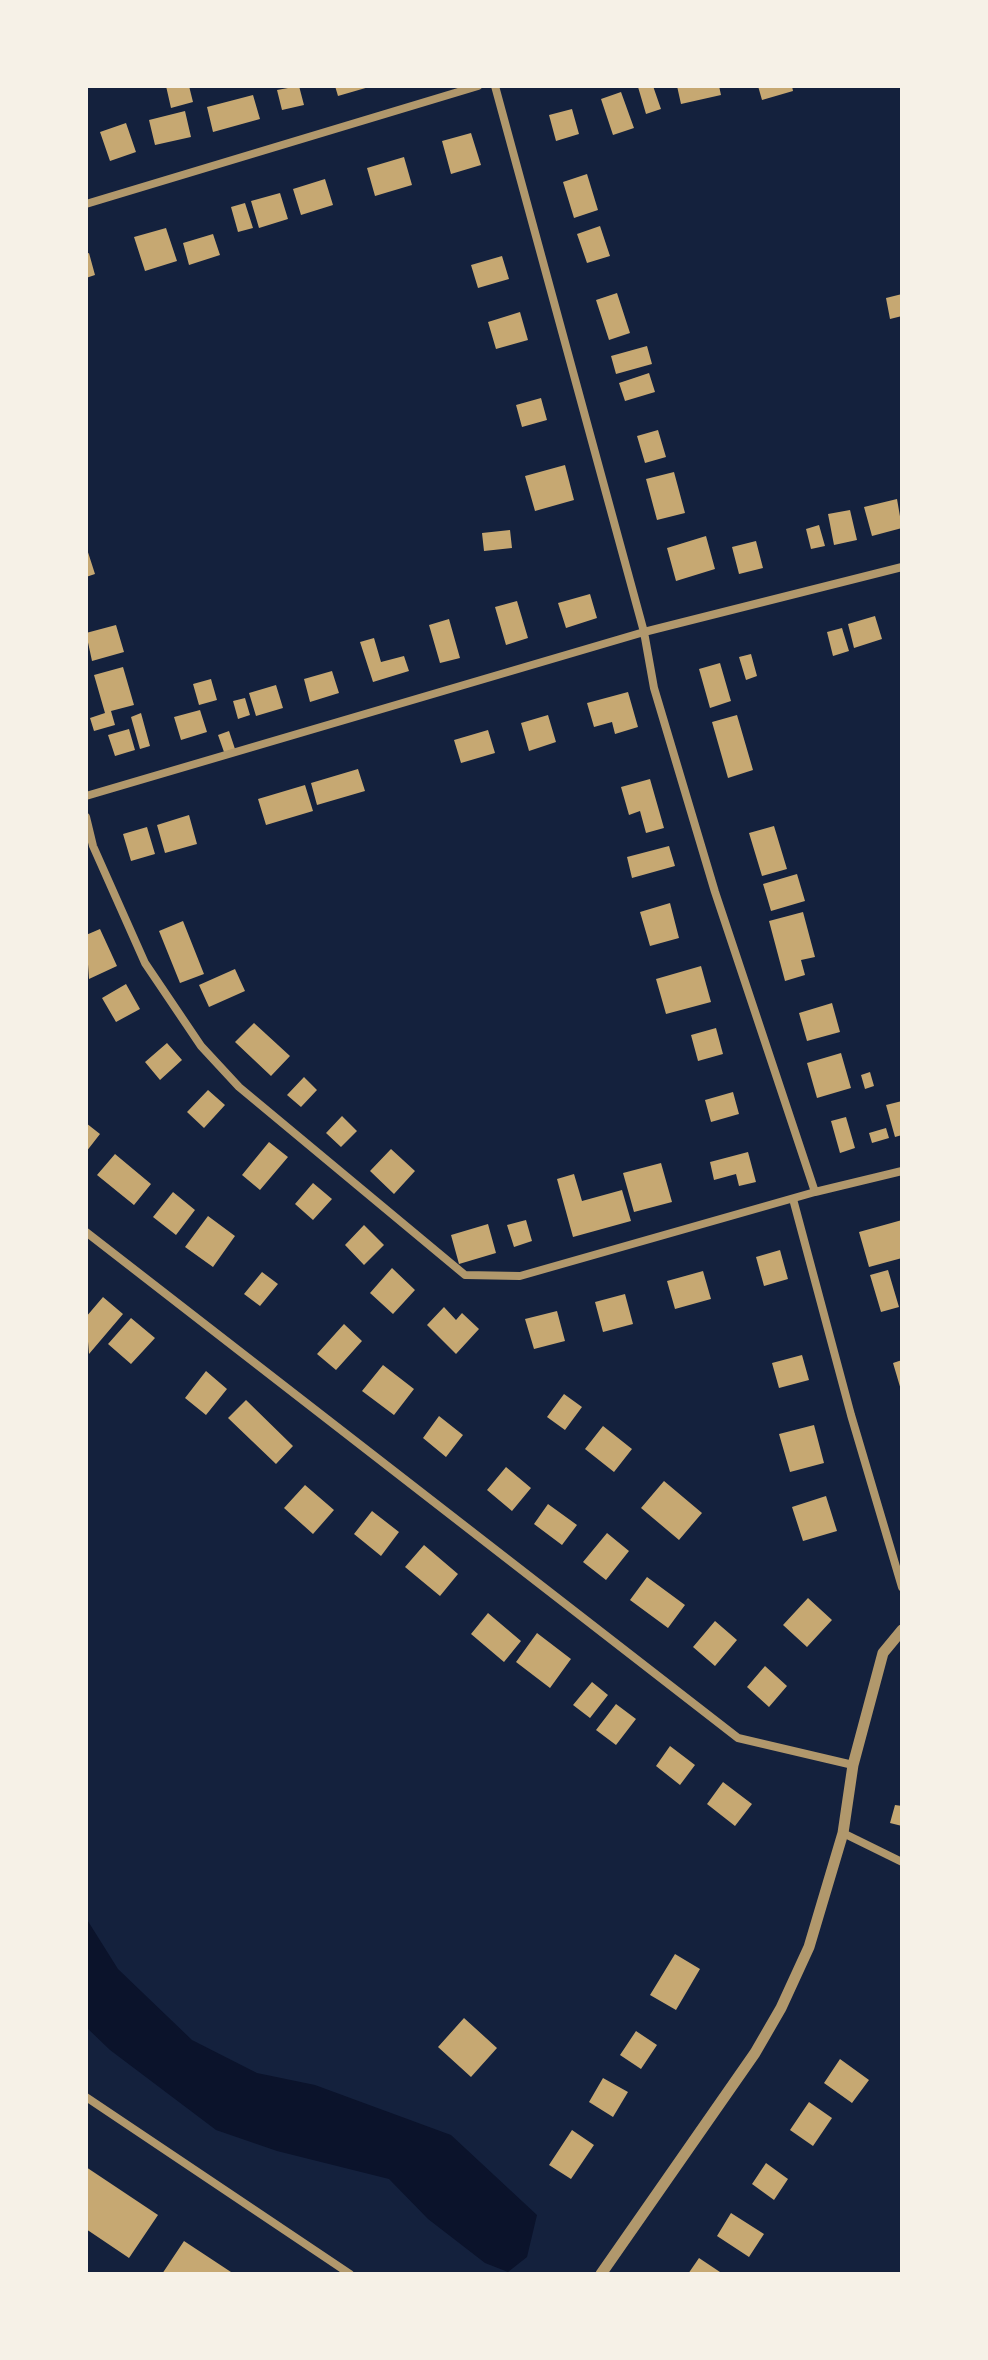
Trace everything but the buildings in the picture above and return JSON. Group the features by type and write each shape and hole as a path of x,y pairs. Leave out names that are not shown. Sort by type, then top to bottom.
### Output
{"street":[{"path":"86,204 478,86"},
{"path":"495,86 644,632 654,688 715,892 815,1192"},
{"path":"86,796 644,632 902,567"},
{"path":"86,817 93,846 145,963 201,1046 239,1087 465,1275 520,1276 815,1192 902,1171"},
{"path":"793,1199 851,1415 902,1587"},
{"path":"86,1232 738,1738 853,1765"},
{"path":"601,2274 755,2053 781,2008 809,1947 843,1833 853,1765 883,1653 902,1630"},
{"path":"843,1833 902,1862"},
{"path":"86,2097 350,2274"}],"water":[{"path":"86,1918 118,1969 192,2040 257,2073 315,2085 451,2135 537,2215 527,2257 508,2272 485,2263 428,2219 389,2179 277,2151 216,2130 110,2050 86,2027"}]}
